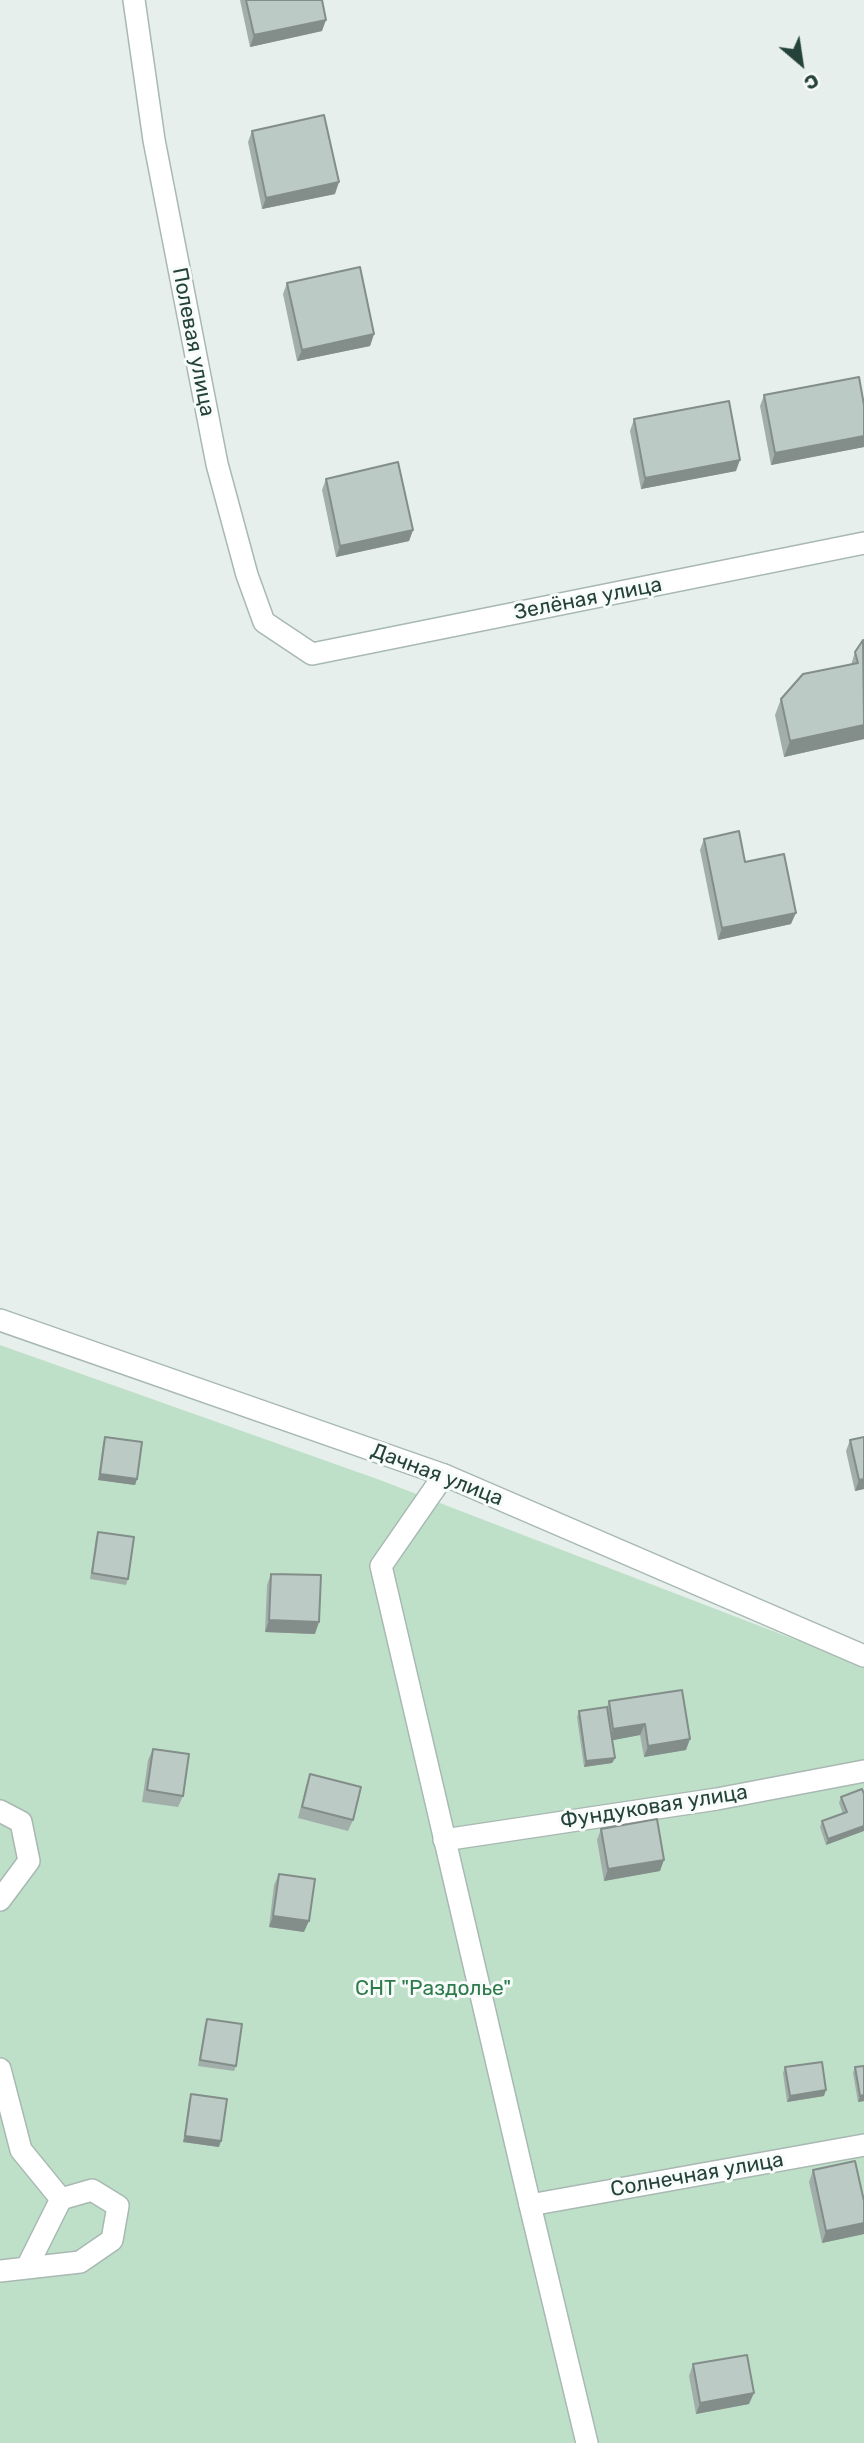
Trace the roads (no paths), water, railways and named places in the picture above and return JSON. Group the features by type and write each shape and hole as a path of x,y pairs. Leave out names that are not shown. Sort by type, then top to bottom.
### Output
{"street":[{"name":"Полевая улица","path":"134,0 154,140 220,476 247,575 264,622 312,654"},
{"name":"Зелёная улица","path":"312,654 864,543"},
{"name":"Дачная улица","path":"0,1320 444,1475 864,1656"},
{"path":"444,1475 381,1566 587,2443"},
{"name":"Фундуковая улица","path":"444,1840 716,1799 864,1771"},
{"path":"0,1811 21,1822 29,1861 0,1900"},
{"path":"0,2069 21,2150 61,2199"},
{"name":"Солнечная улица","path":"530,2205 864,2145"},
{"path":"0,2271 80,2262 112,2241 118,2206 92,2190 61,2199 27,2267"}],"park label":[{"name":"СНТ \"Раздолье\"","path":"433,1989"}]}
